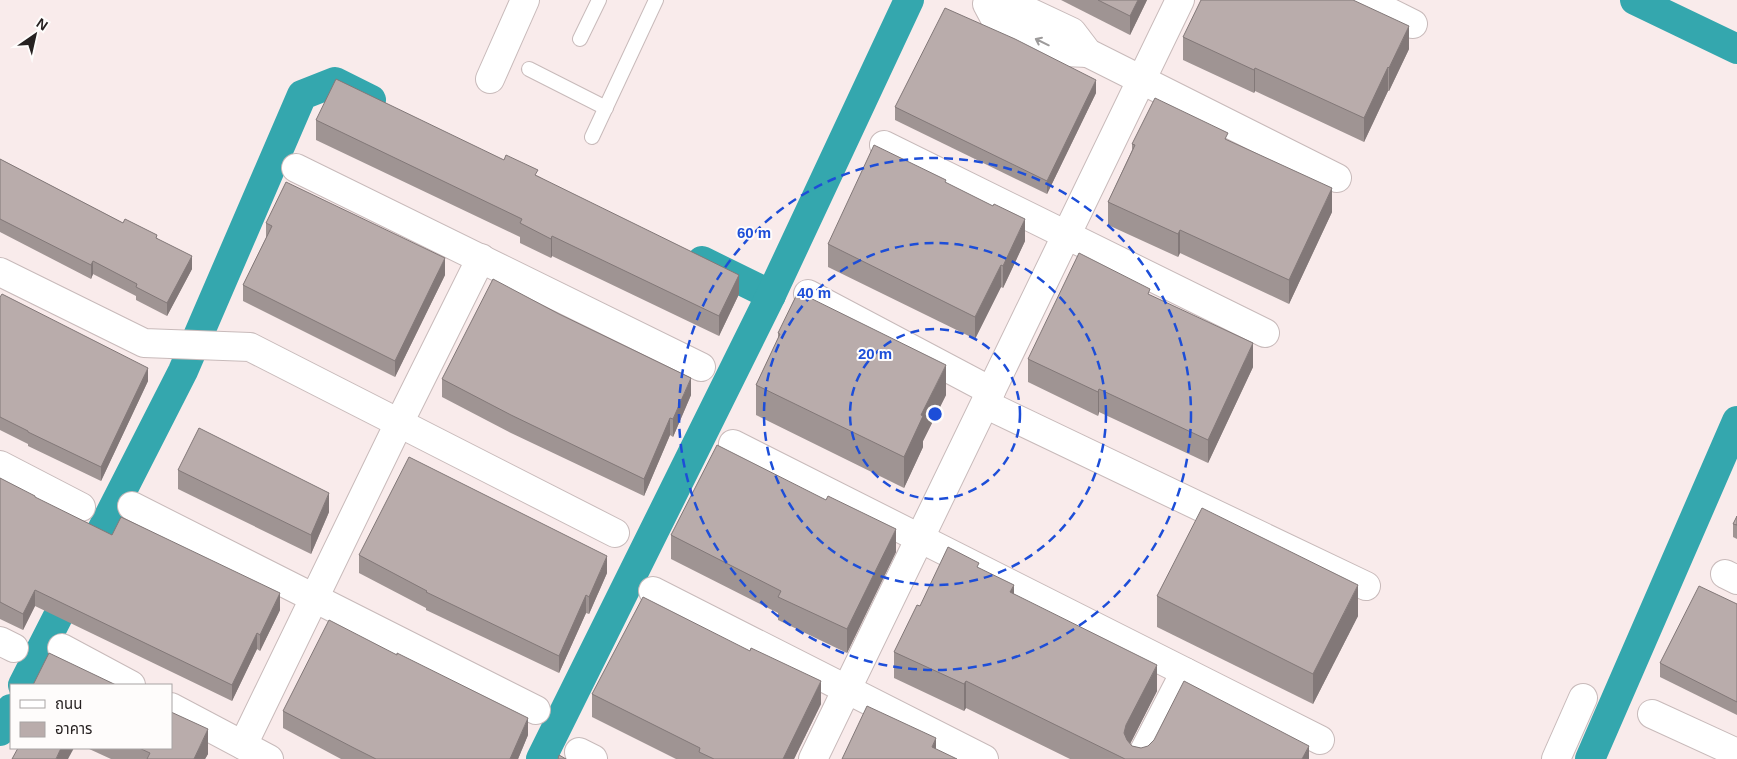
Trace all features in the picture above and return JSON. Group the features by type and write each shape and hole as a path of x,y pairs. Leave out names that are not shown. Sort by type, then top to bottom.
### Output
{"street":[{"path":"490,79 525,0"},
{"path":"813,759 1180,0"},
{"path":"1365,0 1413,24"},
{"path":"992,1 1072,32 1088,53 1337,178"},
{"path":"884,145 1265,333"},
{"path":"296,168 701,367"},
{"path":"243,745 481,258"},
{"path":"0,272 144,343 250,347 616,533"},
{"path":"808,294 988,397 1366,586"},
{"path":"733,444 1320,740"},
{"path":"0,465 81,506"},
{"path":"132,506 536,710"},
{"path":"653,591 984,759"},
{"path":"62,648 129,684"},
{"path":"1140,759 1184,672"},
{"path":"1556,759 1584,698"},
{"path":"172,708 270,759"},
{"path":"1652,714 1737,753"}],"lane":[{"path":"580,39 599,0"},
{"path":"592,138 656,0"},
{"path":"529,69 606,108"}],"building":[{"path":"1098,0 1138,0 1130,16"},
{"path":"1201,0 1353,0 1409,26 1364,118 1183,37"},
{"path":"945,8 1015,39 1096,80 1047,181 895,107"},
{"path":"336,79 504,160 506,155 538,170 535,175 739,275 719,316 552,236 551,239 520,223 522,219 316,120"},
{"path":"1155,98 1228,133 1225,139 1332,188 1289,280 1180,230 1178,234 1108,202 1135,145 1132,144"},
{"path":"874,145 946,180 945,182 993,206 994,204 1025,219 1003,266 1001,265 975,317 828,244"},
{"path":"0,159 123,223 125,219 157,235 156,238 192,256 167,303 136,287 137,284 93,261 91,265 0,219"},
{"path":"286,182 445,258 395,361 243,285 272,226 266,223"},
{"path":"1079,253 1150,289 1148,294 1253,343 1208,440 1099,389 1098,392 1028,359"},
{"path":"493,279 559,314 691,378 673,419 670,418 644,479 511,415 442,379"},
{"path":"798,292 946,365 921,415 923,416 904,457 756,385"},
{"path":"2,294 148,368 101,467 0,417 0,297"},
{"path":"199,428 329,493 311,535 178,470"},
{"path":"717,445 826,500 828,496 896,529 847,629 778,597 781,591 671,535"},
{"path":"409,457 607,556 589,597 586,595 559,656 426,592 359,555"},
{"path":"0,478 112,535 121,517 280,593 260,635 257,633 232,685 35,590 23,614 0,602"},
{"path":"1202,508 1358,585 1313,674 1157,596"},
{"path":"1737,516 1737,525 1733,524"},
{"path":"948,547 979,563 977,567 1014,585 1010,592 1157,665 1126,725 1124,733 1132,746 1141,748 1148,746 1154,740 1184,681 1309,746 1302,759 1125,759 966,681 964,684 894,652 917,605 920,606"},
{"path":"1699,586 1737,604 1737,702 1660,663"},
{"path":"643,597 750,651 751,648 821,681 783,759 714,759 699,752 700,748 592,694"},
{"path":"329,620 528,718 510,759 376,759 283,711"},
{"path":"49,653 114,684 34,684"},
{"path":"867,706 936,738 932,747 957,759 842,759"},
{"path":"172,712 208,729 194,759 147,759 150,753 141,749 172,749"},
{"path":"17,749 61,749 56,759 12,759"},
{"path":"559,755 566,759 558,759"}],"waterway":[{"path":"541,759 771,295 909,0"},
{"path":"1635,0 1737,49"},
{"path":"24,684 183,371 302,95 335,82 371,100"},
{"path":"702,261 771,295"},
{"path":"1590,759 1737,421"},
{"path":"0,731 10,711"}]}
